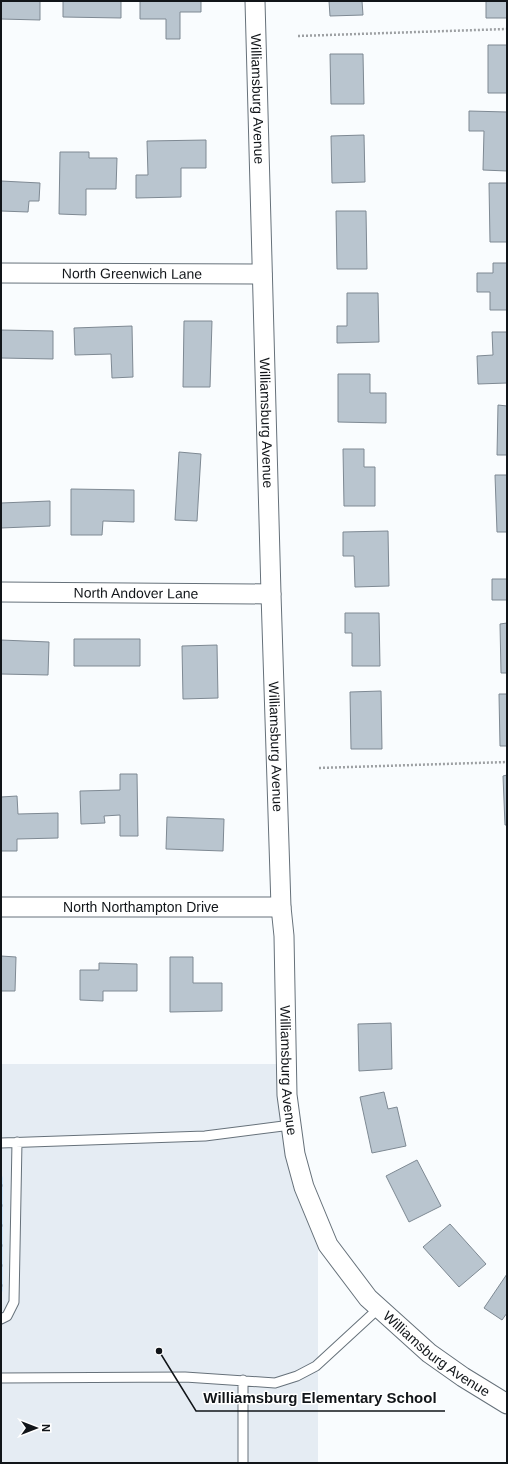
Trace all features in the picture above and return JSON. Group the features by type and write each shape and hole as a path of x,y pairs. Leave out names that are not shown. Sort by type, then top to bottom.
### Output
{"street":[{"name":"Williamsburg Avenue","path":"255,1 271,594 281,907 284,936 287,1096 295,1154 304,1187 328,1245 368,1298 429,1353 463,1377 507,1404"},
{"name":"North Greenwich Lane","path":"1,273 262,274"},
{"name":"North Andover Lane","path":"1,592 271,594"},
{"name":"North Northampton Drive","path":"1,907 281,907"}],"lane":[{"path":"1,1142 204,1136 291,1125"},
{"path":"1,1319 7,1316 14,1302 17,1142"},
{"path":"1,1378 185,1377 275,1383 297,1376 316,1366 379,1308"},
{"path":"243,1380 243,1463"}],"path":[{"path":"298,36 507,29"},
{"path":"319,768 507,762"}],"shaded area":[{"path":"1,1064 281,1064 318,1240 318,1463 1,1463"}],"green space":[{"path":"1,1173 3,1178 3,1290 1,1295"}],"building":[{"path":"1,1 40,1 40,20 1,19"},
{"path":"63,1 121,1 121,18 63,17"},
{"path":"140,1 201,1 201,12 180,12 180,39 166,39 166,19 140,19"},
{"path":"329,1 362,1 363,15 330,16"},
{"path":"486,1 507,1 507,18 486,18"},
{"path":"488,45 507,45 507,93 488,93"},
{"path":"330,54 363,54 364,104 331,104"},
{"path":"469,111 507,112 507,171 483,170 484,131 469,131"},
{"path":"364,135 365,182 332,183 331,136"},
{"path":"206,140 206,168 181,168 181,197 136,198 136,175 148,175 147,141"},
{"path":"60,152 89,152 89,158 117,158 116,189 86,189 86,215 59,214"},
{"path":"1,181 40,183 39,201 29,201 28,212 1,211"},
{"path":"489,183 507,183 507,242 490,242"},
{"path":"336,211 366,211 367,269 337,269"},
{"path":"493,263 507,263 507,310 490,310 490,292 477,292 477,273 493,273"},
{"path":"347,293 378,293 379,342 337,343 337,326 347,326"},
{"path":"184,321 212,321 210,387 183,387"},
{"path":"132,326 133,377 112,378 111,354 75,355 74,328"},
{"path":"1,330 53,331 53,359 1,358"},
{"path":"492,332 507,332 507,383 478,384 477,356 493,355"},
{"path":"338,374 370,374 370,393 386,393 386,423 338,422"},
{"path":"498,405 507,406 507,455 497,455"},
{"path":"343,449 364,449 364,467 375,467 375,506 344,506"},
{"path":"179,452 201,454 197,521 175,520"},
{"path":"495,475 507,475 507,532 497,532"},
{"path":"71,489 134,490 134,522 103,521 102,535 71,535"},
{"path":"50,501 50,526 1,528 1,503"},
{"path":"388,531 389,586 355,587 354,556 343,556 343,532"},
{"path":"492,579 507,579 507,600 492,600"},
{"path":"345,613 379,613 380,666 352,666 352,633 345,633"},
{"path":"507,623 507,673 501,673 500,624"},
{"path":"74,639 140,639 140,666 74,666"},
{"path":"1,640 49,642 48,675 1,674"},
{"path":"217,645 218,698 183,699 182,646"},
{"path":"381,691 382,749 351,749 350,692"},
{"path":"499,694 507,694 507,746 500,746"},
{"path":"120,774 137,774 138,836 120,836 120,815 104,816 105,823 81,824 80,791 120,790"},
{"path":"507,775 507,825 505,825 503,776"},
{"path":"17,796 18,814 58,813 58,838 17,839 17,851 1,851 1,797"},
{"path":"167,817 224,819 223,851 166,849"},
{"path":"1,956 16,957 15,991 1,991"},
{"path":"170,957 193,957 193,983 222,983 222,1011 170,1012"},
{"path":"99,963 137,964 137,991 103,991 103,1001 80,1000 80,970 99,970"},
{"path":"391,1023 392,1069 359,1071 358,1024"},
{"path":"384,1092 388,1109 397,1107 406,1146 372,1153 360,1097"},
{"path":"417,1160 441,1206 409,1222 386,1176"},
{"path":"450,1224 486,1264 459,1287 423,1247"},
{"path":"507,1274 507,1313 502,1320 484,1308"}],"place":[{"name":"Williamsburg Elementary School","path":"159,1351"}]}
